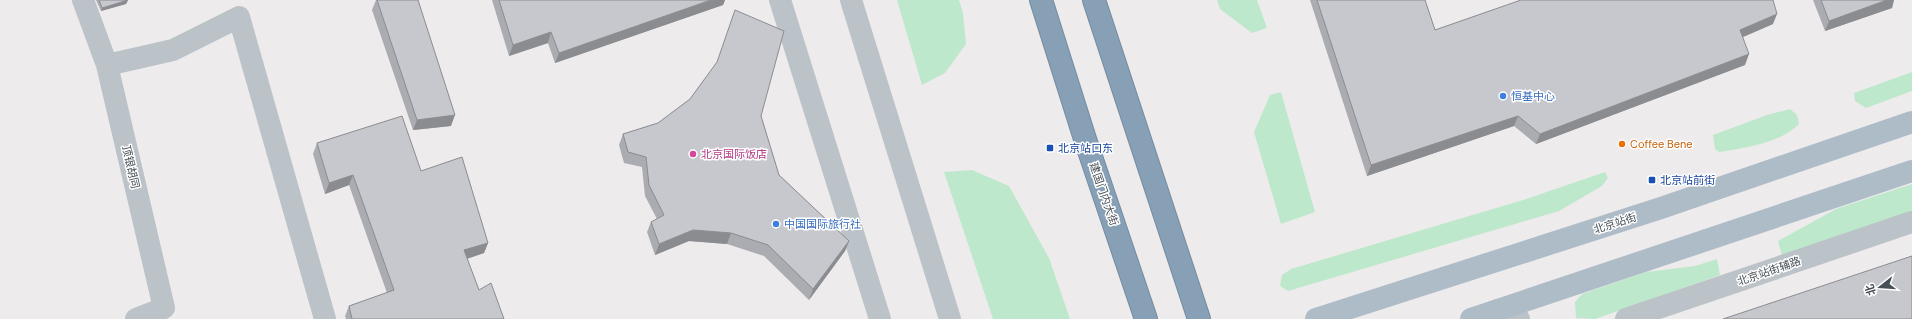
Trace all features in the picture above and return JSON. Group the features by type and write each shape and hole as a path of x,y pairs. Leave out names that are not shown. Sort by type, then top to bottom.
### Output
{"highway":[{"name":"建国门内大街","path":"1041,0 1085,139 1146,319"},
{"path":"1094,0 1199,319"}],"main road":[{"name":"北京站街","path":"1316,319 1682,202 1912,122"},
{"path":"1471,319 1908,175"}],"street":[{"name":"顶银胡同","path":"83,0 107,66 164,308 136,319"},
{"path":"780,0 880,319"},
{"path":"851,0 950,319"},
{"path":"107,66 173,50 239,17 325,319"},
{"name":"北京站街辅路","path":"1626,319 1912,222"},
{"path":"1498,310 1519,319"}],"green space":[{"path":"897,0 959,0 963,13 966,44 945,73 922,85"},
{"path":"1217,0 1257,0 1267,28 1252,33 1220,9"},
{"path":"1912,72 1912,91 1866,108 1855,101 1854,93"},
{"path":"1281,92 1315,212 1281,224 1254,132 1270,95"},
{"path":"1790,109 1797,115 1799,124 1782,136 1762,144 1740,149 1719,152 1715,149 1713,135 1767,115"},
{"path":"972,170 1009,186 1049,258 1070,319 993,319 944,172"},
{"path":"1605,172 1608,178 1602,186 1559,211 1288,291 1280,286 1282,275 1291,269 1523,200"},
{"path":"1912,184 1912,212 1782,256 1778,241 1836,209"},
{"path":"1717,259 1720,275 1595,319 1576,318 1575,302 1582,294 1646,272 1695,266"}],"building":[{"path":"99,0 128,0 102,8"},
{"path":"377,0 418,0 455,115 417,120"},
{"path":"499,0 711,0 559,53 551,32 513,45"},
{"name":"恒基中心","path":"1317,0 1425,0 1435,30 1521,0 1773,0 1777,14 1740,30 1749,54 1540,134 1518,116 1371,165"},
{"path":"1821,0 1887,0 1829,21"},
{"name":"北京国际饭店","path":"735,10 784,31 761,116 779,175 849,241 813,289 768,245 731,233 693,230 659,244 651,222 664,215 649,185 646,157 628,152 623,134 658,123 690,99 717,62"},
{"path":"402,116 421,171 462,157 488,243 464,250 479,290 491,283 504,319 352,319 349,306 394,290 353,175 329,183 317,143"},
{"path":"1912,256 1912,319 1723,319"}],"place":[{"name":"恒基中心","path":"1503,96"},
{"name":"Coffee Bene","path":"1622,144"},
{"name":"北京站口东","path":"1050,148"},
{"name":"北京国际饭店","path":"693,154"},
{"name":"北京站前街","path":"1652,180"},
{"name":"中国国际旅行社","path":"776,224"}]}
